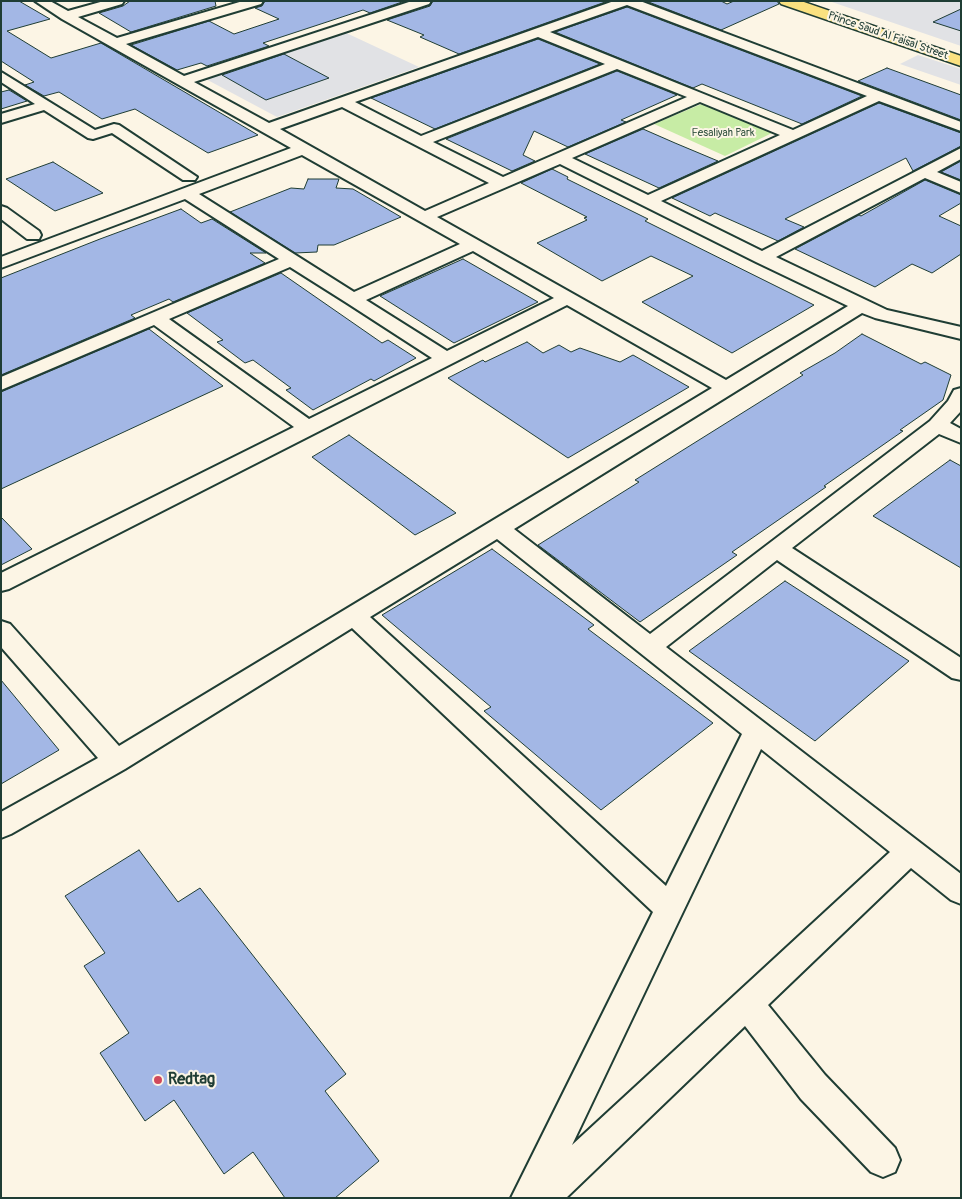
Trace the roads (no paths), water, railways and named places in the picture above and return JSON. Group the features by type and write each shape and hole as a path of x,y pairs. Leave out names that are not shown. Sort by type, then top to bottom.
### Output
{"main road":[{"name":"Prince Saud Al Faisal Street","path":"786,1 961,61"},
{"name":"Prince Saud Al Faisal Street","path":"818,1 961,50"}],"street":[{"path":"41,1 727,388"},
{"path":"66,16 118,1"},
{"path":"115,43 257,1"},
{"path":"182,80 426,1"},
{"path":"267,129 627,1 961,127"},
{"path":"538,32 793,135"},
{"path":"422,141 617,64"},
{"path":"1,76 93,135 114,128 291,260 447,358"},
{"path":"648,201 878,96"},
{"path":"424,217 700,97"},
{"path":"343,102 502,183"},
{"path":"1,119 46,105"},
{"path":"1,263 188,185 288,140"},
{"path":"1,247 33,235 303,149"},
{"path":"762,258 961,153"},
{"path":"560,158 861,306 881,314 961,333"},
{"path":"924,172 961,188"},
{"path":"1,211 33,235"},
{"path":"353,299 473,245"},
{"path":"1,384 291,260"},
{"path":"1,583 567,298"},
{"path":"1,826 116,761 861,306"},
{"path":"156,318 308,428"},
{"path":"649,647 937,425 957,403 961,394"},
{"path":"937,425 961,437"},
{"path":"498,528 961,891"},
{"path":"777,549 959,668"},
{"path":"354,616 670,909"},
{"path":"1,630 116,761"},
{"path":"528,1198 757,731"},
{"path":"540,1198 910,851"},
{"path":"746,1005 762,1021 813,1088 883,1160"}],"place":[{"name":"Redtag","path":"158,1080"}],"park label":[{"name":"Fesaliyah Park","path":"723,133"}]}
